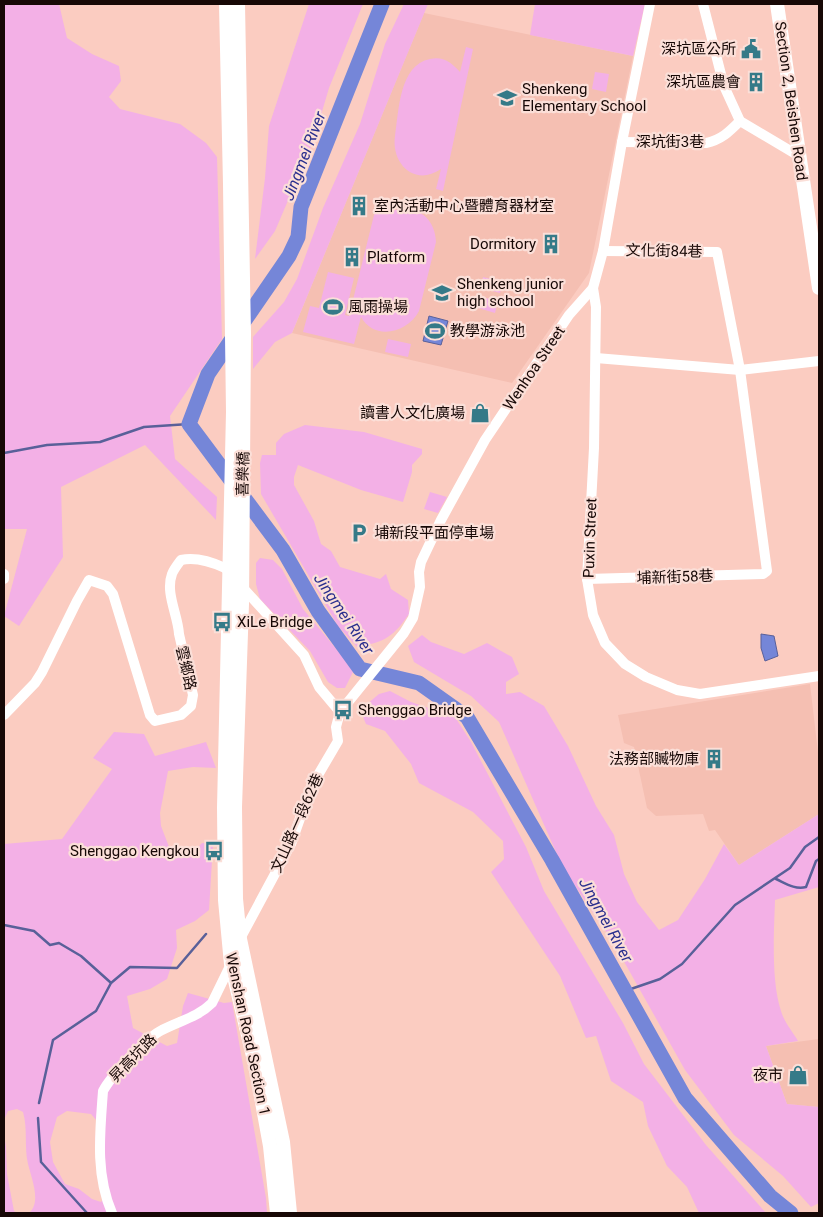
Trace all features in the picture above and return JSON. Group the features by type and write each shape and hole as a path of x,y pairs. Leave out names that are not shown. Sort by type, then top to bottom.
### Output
{"main road":[{"path":"226,4 236,183"},
{"path":"236,183 238,4"},
{"name":"Section 2, Beishen Road","path":"777,4 819,288"},
{"name":"喜樂橋","path":"231,765 236,183"},
{"name":"Wenshan Road Section 1","path":"231,765 236,899 240,939 279,1119 290,1213"},
{"name":"Wenshan Road Section 1","path":"231,765 224,808 225,900 231,964 264,1107 277,1213"}],"street":[{"name":"Wenhoa Street","path":"342,709 404,633 413,618 420,587 419,572 421,562 485,440 569,315 593,288 603,251 622,142 650,4"},
{"path":"704,4 724,86 740,121 799,156"},
{"name":"深坑街3巷","path":"622,142 706,143 717,141 740,121"},
{"name":"文化街84巷","path":"603,251 717,252 740,370"},
{"name":"Puxin Street","path":"593,288 596,308 594,458 587,579 593,615 605,643 625,664 646,678 677,690 700,694 819,676"},
{"path":"596,358 740,370 819,360"},
{"name":"埔新街58巷","path":"587,579 763,574 767,571 740,370"},
{"name":"雲鄉路","path":"4,715 35,683 42,672 76,601 89,580 107,586 113,594 150,715 155,721 181,715 190,706 193,695 178,634 178,625 170,588 172,573 181,560 190,558 218,564 225,568 304,655 319,688 342,709"},
{"path":"4,574 4,579"},
{"name":"文山路一段62巷","path":"240,939 291,844 311,787 338,741 336,727 342,709"},
{"name":"昇高坑路","path":"112,1213 103,1188 99,1149 103,1091 108,1082 133,1054 159,1031 200,1014 212,1003 231,964 240,939"}],"shaded area":[{"path":"4,4 59,4 67,38 92,54 119,66 121,81 109,97 120,109 180,124 206,143 217,157 222,339 170,416 175,459 217,497 216,520 145,445 61,487 63,557 19,626 4,616 27,529 4,529"},
{"path":"309,4 363,4 329,88 313,142 275,231 255,259 269,126"},
{"path":"404,4 428,4 292,333 275,342 253,369 253,337 284,302 297,279 323,208 360,124 385,44"},
{"path":"535,4 645,4 633,56 530,35"},
{"path":"424,13 633,56 589,273 512,383 292,333"},
{"path":"466,47 473,49 443,191 436,189 441,169 431,174 414,174 407,170 397,156 395,136 400,102 406,79 420,63 439,58 450,63 460,72"},
{"path":"595,72 609,74 606,92 592,89"},
{"path":"377,203 389,206 388,212 406,209 414,210 427,218 432,225 436,242 419,311 407,325 391,331 374,329 367,325 361,317 354,344 303,332 310,306 319,308 328,272 354,278 345,315 349,316"},
{"path":"483,277 503,282 500,293 481,288"},
{"path":"478,296 498,301 495,313 475,307"},
{"path":"388,339 411,344 408,357 385,352"},
{"path":"305,425 364,432 422,449 422,454 412,465 412,472 403,502 361,490 298,465 294,477 294,485 314,521 321,544 331,551 340,567 380,579 386,574 391,589 408,600 409,614 403,622 393,633 375,643 357,647 338,626 261,494 260,463 262,455 276,455 276,443 284,434"},
{"path":"430,492 447,497 438,513 424,509"},
{"path":"260,558 273,560 282,569 303,609 353,672 345,688 337,688 328,682 310,651 260,599 256,584 256,563"},
{"path":"422,635 431,642 464,654 487,643 512,657 519,674 506,682 506,694 520,692 544,706 568,746 596,806 614,835 624,874 637,902 659,930 678,920 705,879 724,844 739,865 819,814 819,887 775,900 774,956 778,999 784,1019 798,1041 766,1046 787,1104 819,1107 819,1203 811,1207 783,1176 734,1135 685,1070 613,942 563,868 499,722 471,696 414,662 408,646"},
{"path":"810,684 819,761 819,814 739,865 715,830 709,831 703,814 656,816 647,808 634,747 624,743 618,715"},
{"path":"390,691 411,702 455,717 471,742 526,847 544,891 623,1023 644,1064 706,1145 766,1213 699,1213 687,1187 667,1166 648,1126 643,1102 611,1081 596,1036 586,1038 560,976 491,872 504,859 503,841 473,812 419,783 411,764 385,731 366,724 360,710 379,694"},
{"path":"114,732 144,734 155,756 206,742 216,768 193,767 168,771 160,813 161,826 171,852 193,852 202,843 213,844 209,910 195,921 176,930 177,948 167,979 150,989 127,996 133,1028 167,1046 177,1043 183,1006 188,993 224,1003 232,1002 267,1213 29,1213 35,1203 35,1196 27,1158 23,1112 17,1109 8,1111 4,1120 4,844 62,839 112,769 93,758","holes":["67,1111 91,1114 97,1121 95,1143 103,1199 101,1202 92,1199 79,1189 65,1184 53,1162 50,1142 57,1117"]},
{"name":"夜市","path":"819,1039 819,1107 787,1104 766,1046"},
{"path":"4,1134 7,1174 14,1211 17,1213 4,1213"}],"water":[{"name":"教學游泳池","path":"429,316 448,321 441,345 423,341"},
{"path":"761,634 774,636 778,656 765,661 761,648"}],"waterway":[{"name":"Jingmei River","path":"382,4 301,207 298,237 289,256 208,374 189,424 283,550 318,611 360,669 419,683 467,717 552,860 685,1098 770,1196 791,1213"},
{"path":"4,453 47,445 100,442 144,427 189,424"},
{"path":"625,991 660,979 682,964 735,905 790,868 805,847 819,837"},
{"path":"776,879 794,887 806,887 816,861 819,859"},
{"path":"4,925 34,931 50,945 59,943 81,956 110,982"},
{"path":"39,1103 53,1040 96,1011 111,983 130,967 177,968 206,934"},
{"path":"38,1118 41,1162 87,1213"}],"place":[{"name":"深坑區公所","path":"751,49"},
{"name":"深坑區農會","path":"756,82"},
{"name":"Shenkeng Elementary School","path":"507,98"},
{"name":"室內活動中心暨體育器材室","path":"359,206"},
{"name":"Dormitory","path":"551,244"},
{"name":"Platform","path":"352,257"},
{"name":"Shenkeng junior high school","path":"442,293"},
{"name":"風雨操場","path":"333,307"},
{"name":"教學游泳池","path":"435,331"},
{"name":"讀書人文化廣場","path":"480,413"},
{"name":"埔新段平面停車場","path":"359,533"},
{"name":"XiLe Bridge","path":"222,622"},
{"name":"Shenggao Bridge","path":"343,710"},
{"name":"法務部贓物庫","path":"714,759"},
{"name":"Shenggao Kengkou","path":"214,851"},
{"name":"夜市","path":"798,1075"}]}
